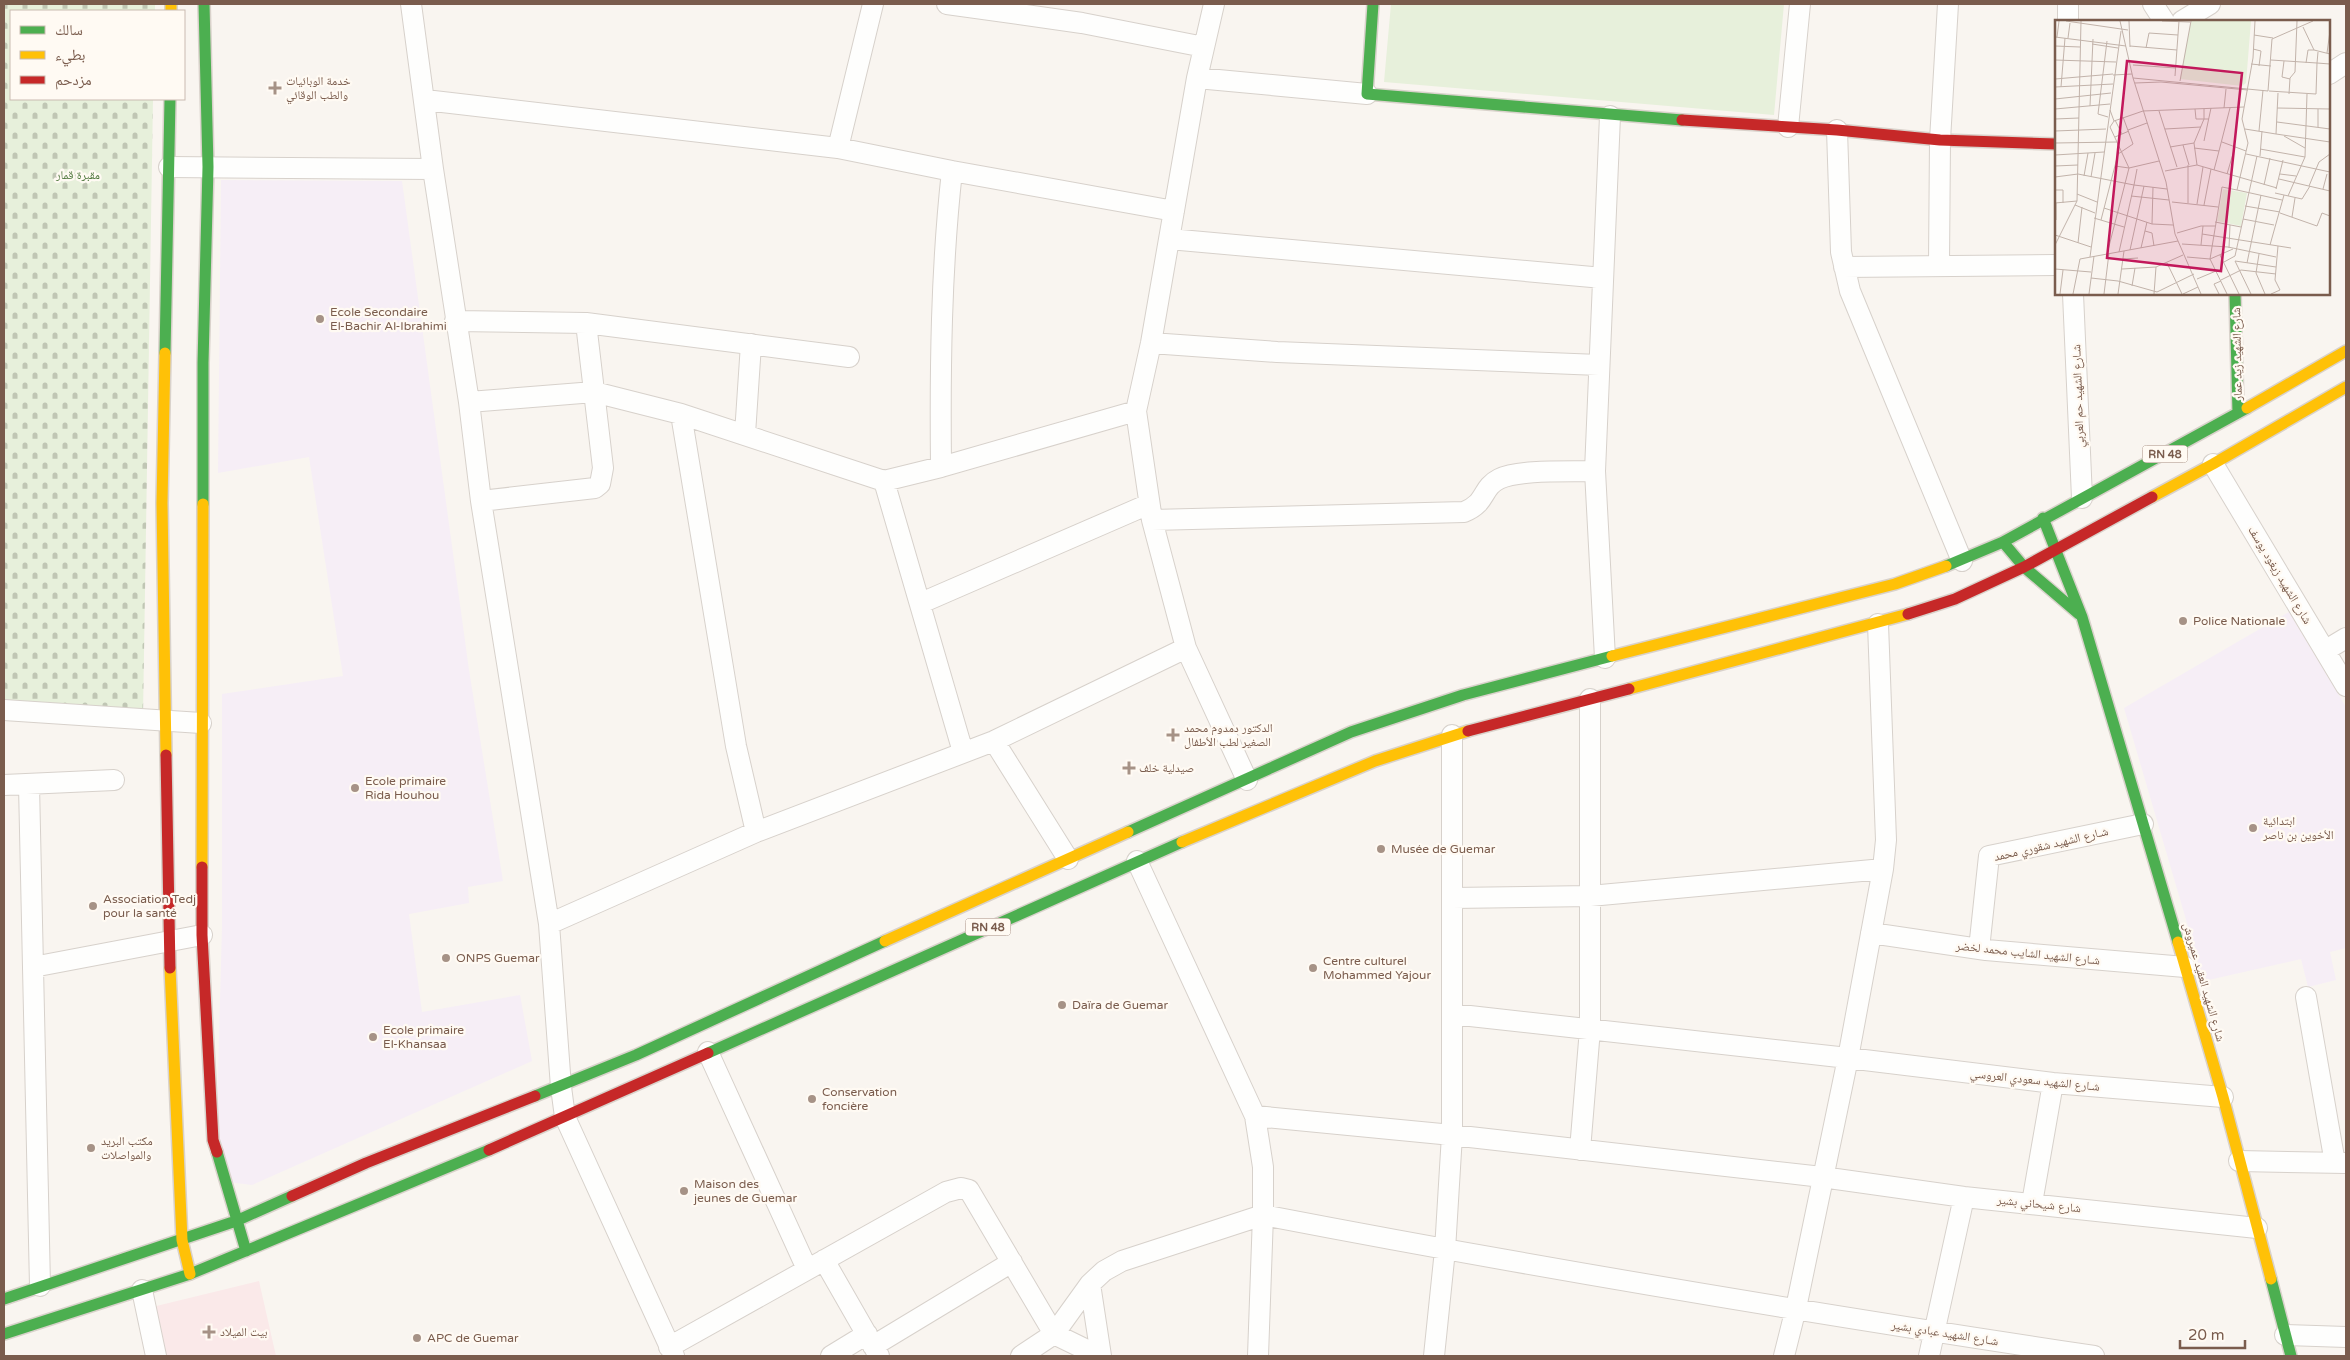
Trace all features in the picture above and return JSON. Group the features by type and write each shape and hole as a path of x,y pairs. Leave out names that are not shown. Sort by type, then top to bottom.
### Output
{"main road":[{"path":"204,4 208,167 198,363 202,936 206,1119 246,1251"},
{"path":"1373,4 1367,94 1610,116 1837,130 1940,140 2055,144"},
{"path":"170,100 171,362 162,503 165,722 169,942 180,1121 182,1240 190,1274"},
{"name":"شارع الشهيد زيد عمار","path":"2235,295 2238,413"},
{"name":"RN 48","path":"4,1298 236,1221 366,1163 561,1087 636,1055 1351,732 1463,695 1895,584 1962,561 2003,542 2043,518 2238,413 2346,351"},
{"name":"RN 48","path":"4,1334 190,1274 246,1251 565,1117 1026,903 1137,861 1375,761 1452,735 1878,624 1955,598 2024,567 2213,464 2346,387"},
{"name":"شارع الشهيد العقيد عميروش","path":"2043,518 2054,550 2082,616 2223,1097 2291,1356"},
{"path":"2003,542 2024,567 2082,616"},
{"path":"1018,881 1026,903"}],"street":[{"path":"411,4 455,321 469,402 481,501 549,924 561,1087 565,1117 672,1351 816,1265 946,1192 961,1188 969,1190 1054,1334 1100,1356"},
{"path":"838,148 873,4"},
{"path":"947,4 1082,23 1204,47"},
{"path":"1214,4 1197,78 1151,343 1136,411 1151,512 1186,648 1247,780"},
{"path":"1788,127 1800,4"},
{"path":"1939,266 1940,140 1948,4"},
{"path":"2068,4 2068,20"},
{"path":"2153,4 2163,20"},
{"path":"2184,20 2210,4"},
{"path":"2330,73 2346,63"},
{"path":"1197,78 1367,94"},
{"path":"425,100 838,148 952,171 1174,211"},
{"path":"1605,658 1595,471 1610,116"},
{"path":"1837,130 1840,236 1844,267 1850,291 1962,561"},
{"path":"169,167 433,169"},
{"path":"941,467 940,366 944,241 952,171"},
{"path":"1169,239 1603,278"},
{"path":"1844,267 2055,265"},
{"name":"شـارع الشهيد حم العربي","path":"2074,295 2082,498"},
{"path":"455,321 586,323 850,358"},
{"path":"481,501 595,488 600,484 603,468 586,323"},
{"path":"1151,343 1277,352 1599,365"},
{"path":"746,434 751,344"},
{"path":"469,402 594,392 680,414 746,434 884,481 941,467 1136,411"},
{"path":"680,414 736,746 756,832"},
{"name":"شارع الشهيد زيغود يوسف","path":"2213,464 2346,686"},
{"path":"921,603 1151,512 1464,512 1476,508 1489,486 1499,479 1516,474 1595,471"},
{"path":"884,481 963,752"},
{"path":"1784,1356 1796,1308 1848,1058 1883,869 1886,840 1878,624"},
{"path":"2326,650 2346,638"},
{"path":"549,924 756,832 994,741 1186,648"},
{"path":"1580,1150 1590,1029 1590,699"},
{"path":"4,710 201,723"},
{"path":"1434,1356 1446,1250 1452,1135 1452,735"},
{"path":"994,741 1068,859"},
{"path":"4,786 114,780"},
{"path":"29,784 40,1286"},
{"name":"شـارع الشهيد شقوري محمد","path":"1979,949 1989,856 2143,824"},
{"path":"1137,861 1255,1116 1263,1167 1258,1356"},
{"path":"1452,898 1590,896 1883,869"},
{"name":"شـارع الشهيد الشايب محمد لخضر","path":"1872,933 1979,949 2185,967"},
{"path":"33,966 202,936"},
{"path":"2240,1161 2340,1163 2306,997"},
{"name":"شـارع الشهيد سعودي العروسي","path":"1452,1014 2054,1083 2223,1097"},
{"path":"708,1052 816,1265 873,1345"},
{"path":"2032,1203 2054,1083"},
{"name":"شارع شيحاني بشير","path":"1255,1116 1452,1135 1822,1178 1964,1198 2032,1203 2257,1228"},
{"path":"1928,1356 1964,1198"},
{"path":"1021,1356 1054,1334 1090,1284 1104,1272 1122,1261 1262,1215"},
{"name":"شـارع الشهيد عبادي بشير","path":"1262,1215 1446,1250 1934,1332 2094,1356"},
{"path":"831,1356 873,1345 1012,1262"},
{"path":"1090,1284 1100,1356"},
{"path":"142,1290 156,1356"},
{"path":"2285,1335 2346,1337"}],"shaded area":[{"path":"221,180 402,181 469,670 503,881 468,887 469,903 409,914 422,1012 520,995 532,1061 252,1185 229,1182 216,1148 222,927 222,694 343,676 309,457 218,473"},
{"name":"ابتدائية الأخوين بن ناصر","path":"2289,612 2346,707 2346,948 2330,952 2336,980 2308,987 2301,959 2204,981 2124,708"},
{"name":"بيت الميلاد","path":"259,1281 276,1356 153,1356 144,1309"}],"green space":[{"name":"مقبرة قمار","path":"4,4 155,4 155,10 10,10 10,100 153,100 143,715 4,707"},
{"path":"1391,4 1784,4 1774,115 1384,82"}],"traffic: fast":[{"path":"203,504 203,363 208,167 204,4"},
{"path":"1373,4 1367,94 1682,120"},
{"path":"165,353 170,100"},
{"path":"2235,295 2238,413"},
{"path":"1946,566 2003,542 2247,408"},
{"path":"2043,518 2082,617 2178,942"},
{"path":"2003,542 2024,567 2079,614"},
{"path":"1128,832 1351,732 1463,695 1612,656"},
{"path":"708,1053 1182,842"},
{"path":"535,1096 636,1055 885,941"},
{"path":"4,1334 190,1274 489,1150"},
{"path":"217,1152 246,1251"},
{"path":"4,1299 236,1221 292,1196"},
{"path":"2271,1279 2291,1356"}],"traffic: slow":[{"path":"171,4 171,10"},
{"path":"2247,408 2346,351"},
{"path":"165,353 162,503 166,755"},
{"path":"2152,497 2346,387"},
{"path":"202,867 203,504"},
{"path":"1612,656 1895,584 1946,566"},
{"path":"1629,689 1908,614"},
{"path":"1182,842 1375,761 1468,731"},
{"path":"885,941 1128,832"},
{"path":"2178,942 2223,1097 2271,1279"},
{"path":"170,968 182,1240 190,1274"}],"traffic: jam":[{"path":"1682,120 1837,130 1940,140 2055,144"},
{"path":"1908,614 1955,599 2024,567 2152,497"},
{"path":"1468,731 1629,689"},
{"path":"166,755 170,968"},
{"path":"202,867 202,935 213,1140 217,1152"},
{"path":"489,1150 708,1053"},
{"path":"292,1196 366,1163 535,1096"}],"place":[{"name":"خدمة الوبائيات والطب الوقائي","path":"275,88"},
{"name":"Ecole Secondaire El-Bachir Al-Ibrahimi","path":"320,319"},
{"name":"Police Nationale","path":"2183,621"},
{"name":"الدكتور دمدوم محمد الصغير لطب الأطفال","path":"1173,735"},
{"name":"صيدلية خلف","path":"1129,768"},
{"name":"Ecole primaire Rida Houhou","path":"355,788"},
{"name":"ابتدائية الأخوين بن ناصر","path":"2253,828"},
{"name":"Musée de Guemar","path":"1381,849"},
{"name":"Association Tedj pour la santé","path":"93,906"},
{"name":"ONPS Guemar","path":"446,958"},
{"name":"Centre culturel Mohammed Yajour","path":"1313,968"},
{"name":"Daïra de Guemar","path":"1062,1005"},
{"name":"Ecole primaire El-Khansaa","path":"373,1037"},
{"name":"Conservation foncière","path":"812,1099"},
{"name":"مكتب البريد والمواصلات","path":"91,1148"},
{"name":"Maison des jeunes de Guemar","path":"684,1191"},
{"name":"بيت الميلاد","path":"209,1332"},
{"name":"APC de Guemar","path":"417,1338"}]}
